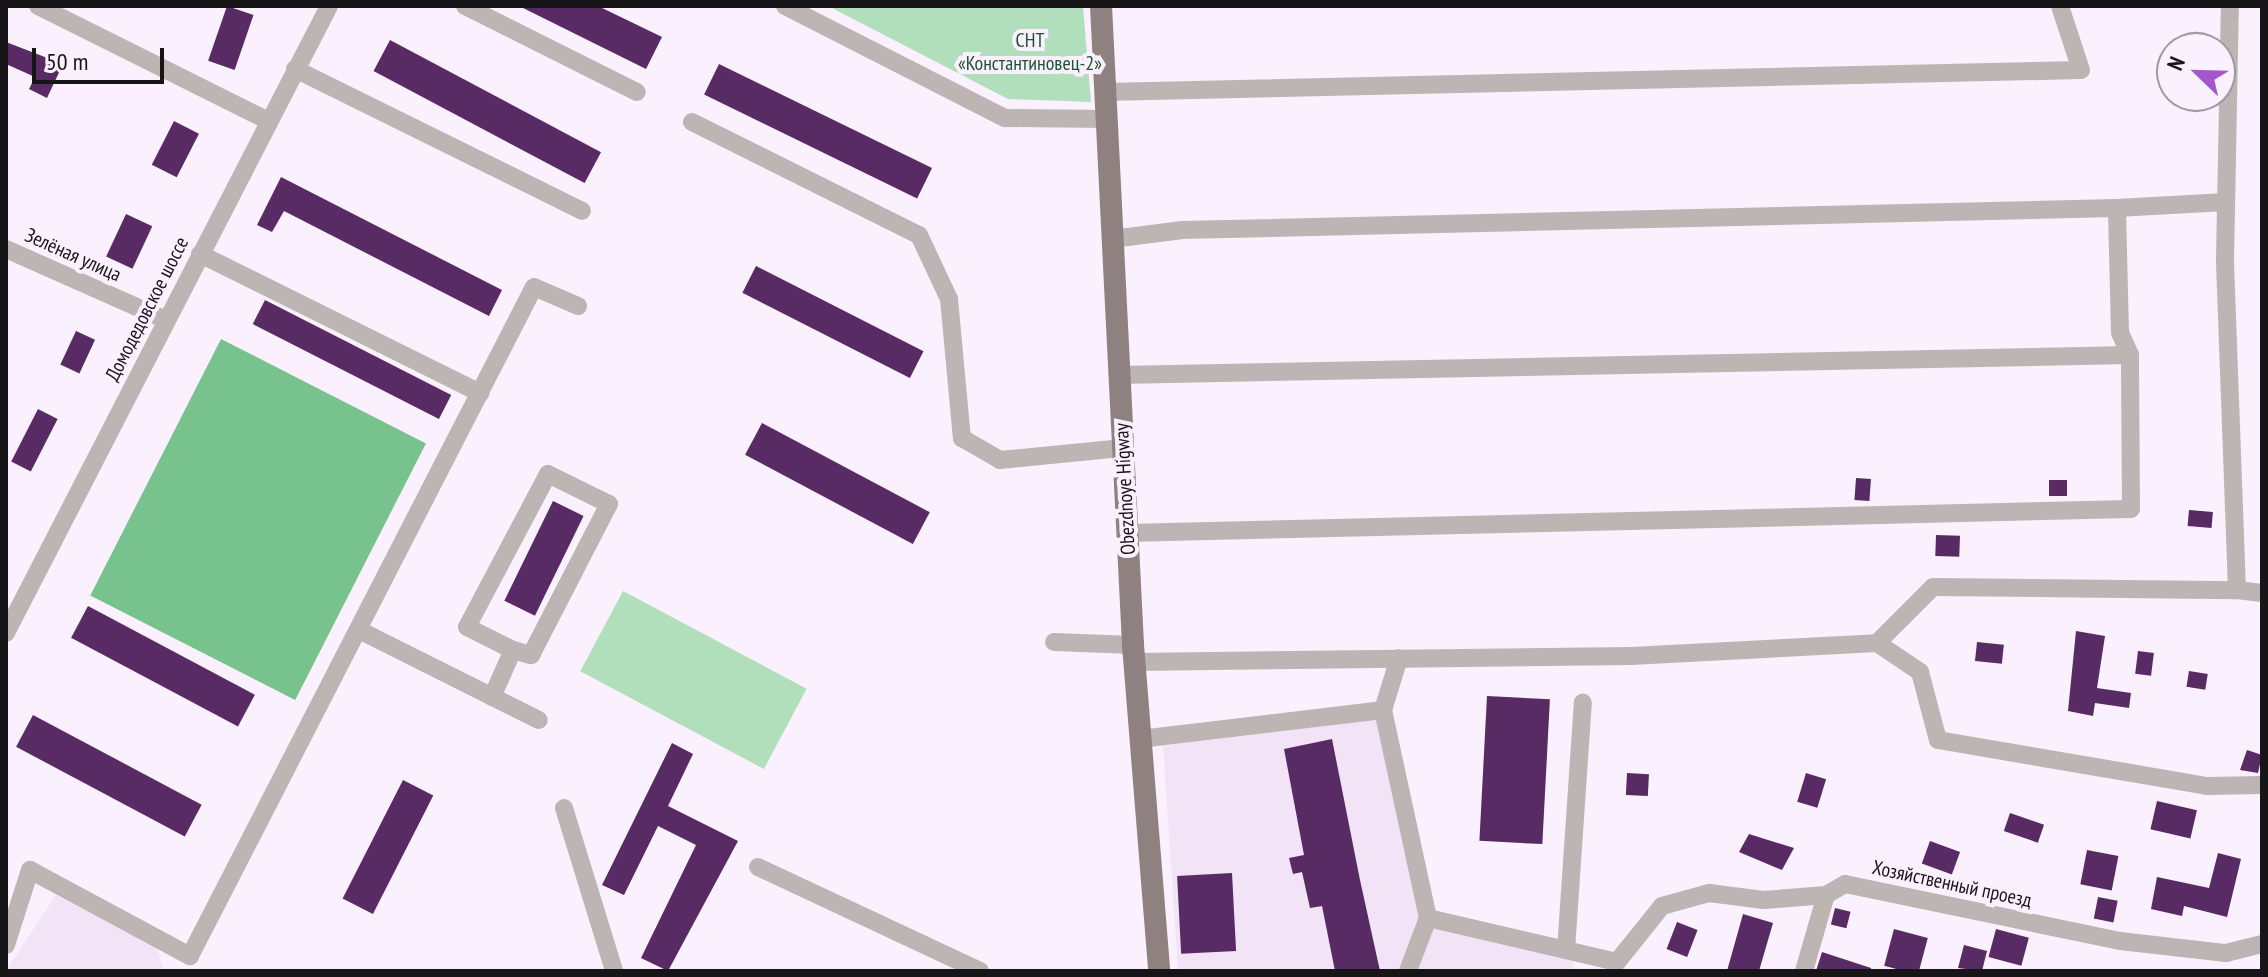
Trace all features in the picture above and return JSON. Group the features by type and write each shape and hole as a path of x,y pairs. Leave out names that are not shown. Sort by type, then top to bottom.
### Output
{"main road":[{"name":"Obezdnoye Higway","path":"1101,6 1133,653 1159,971"}],"street":[{"path":"38,6 267,120"},
{"name":"Домодедовское шоссе","path":"6,633 267,120 329,6"},
{"path":"465,6 637,92"},
{"path":"785,6 1005,118 1106,119"},
{"path":"1105,92 2081,70 2060,6"},
{"path":"2230,6 2226,202 2237,590"},
{"path":"295,69 582,211"},
{"path":"692,122 919,235 949,299 962,438 1000,460 1123,448"},
{"path":"1112,239 1182,230 2117,208 2226,202"},
{"path":"1127,533 2131,509 2130,355 2120,333 2117,208"},
{"name":"Зелёная улица","path":"6,249 166,320"},
{"path":"200,254 480,393"},
{"path":"6,945 30,870 190,956 534,287 578,306"},
{"path":"1119,375 2130,355"},
{"path":"548,474 609,504 531,655 513,650 467,627 548,474"},
{"path":"1877,643 1933,587 2237,590 2262,593"},
{"path":"359,630 539,720"},
{"path":"1054,642 1133,653 1399,658 1877,643 1920,672 1938,740 2207,786 2262,785"},
{"path":"492,697 513,650"},
{"path":"1399,658 1383,710 1428,918 1408,971"},
{"path":"1566,950 1583,703"},
{"path":"1140,739 1383,710"},
{"path":"564,808 614,971"},
{"path":"758,867 980,971"},
{"name":"Хозяйственный проезд","path":"1428,918 1617,962 1662,906 1709,893 1764,900 1826,895 1845,884 2150,944 2226,953 2262,944"},
{"path":"1804,971 1826,895"}],"shaded area":[{"path":"1380,717 1420,916 1575,943 1573,971 1178,971 1163,746"},
{"path":"56,895 157,948 164,971 6,971"}],"green space":[{"name":"СНТ «Константиновец-2»","path":"828,6 1083,6 1091,102 1008,99"},
{"path":"221,339 426,443 295,700 90,596"},
{"path":"623,591 807,689 764,769 580,671"}],"building":[{"path":"227,6 253,15 235,70 208,61"},
{"path":"519,6 598,6 662,37 646,69"},
{"path":"390,40 601,152 585,183 374,71"},
{"path":"6,42 63,64 47,98 29,89 35,77 6,64"},
{"path":"719,64 932,168 917,198 704,95"},
{"path":"174,121 199,134 177,177 152,165"},
{"path":"281,177 502,290 489,316 284,211 272,232 257,225"},
{"path":"126,214 152,226 132,269 106,257"},
{"path":"756,266 924,351 910,378 742,293"},
{"path":"265,300 451,395 439,419 253,324"},
{"path":"76,331 95,340 79,373 60,365"},
{"path":"38,409 58,419 31,472 11,462"},
{"path":"762,423 930,512 913,544 745,455"},
{"path":"1856,478 1871,479 1869,501 1854,500"},
{"path":"2049,480 2067,480 2067,496 2049,496"},
{"path":"553,501 584,516 535,616 504,601"},
{"path":"2189,510 2213,512 2212,528 2188,526"},
{"path":"1936,535 1960,536 1959,557 1935,556"},
{"path":"88,606 255,695 238,727 71,638"},
{"path":"2076,631 2105,636 2097,688 2131,693 2129,708 2095,703 2093,716 2068,711"},
{"path":"1977,642 2004,645 2002,664 1975,661"},
{"path":"2138,651 2154,653 2151,676 2135,674"},
{"path":"2189,671 2208,674 2205,690 2186,687"},
{"path":"1487,696 1550,699 1542,844 1479,841"},
{"path":"33,715 202,805 185,836 16,747"},
{"path":"1332,739 1380,971 1335,971 1322,906 1310,908 1302,872 1293,874 1289,858 1304,855 1284,749"},
{"path":"672,743 693,754 668,806 738,841 668,971 641,958 696,845 658,826 624,895 602,885"},
{"path":"2247,750 2262,755 2258,773 2240,770"},
{"path":"1627,773 1649,774 1648,796 1626,795"},
{"path":"1806,773 1826,779 1817,808 1797,802"},
{"path":"403,780 433,795 373,914 343,899"},
{"path":"2157,801 2197,810 2190,838 2150,829"},
{"path":"2010,813 2044,825 2038,843 2004,831"},
{"path":"1749,834 1794,848 1782,870 1739,852"},
{"path":"1930,841 1960,852 1952,874 1922,864"},
{"path":"2087,850 2118,856 2112,890 2080,884"},
{"path":"2218,853 2241,859 2227,917 2184,906 2182,916 2151,909 2157,877 2209,888"},
{"path":"1232,873 1236,951 1181,954 1177,876"},
{"path":"2098,897 2118,901 2113,922 2094,919"},
{"path":"1835,908 1851,912 1846,928 1831,924"},
{"path":"1743,914 1773,923 1759,971 1727,971"},
{"path":"1677,922 1698,930 1687,957 1667,949"},
{"path":"1894,929 1928,938 1919,971 1884,966"},
{"path":"1996,929 2029,938 2021,966 1988,957"},
{"path":"1964,945 1987,951 1982,971 1958,968"},
{"path":"1822,952 1871,968 1871,971 1816,971"}]}
